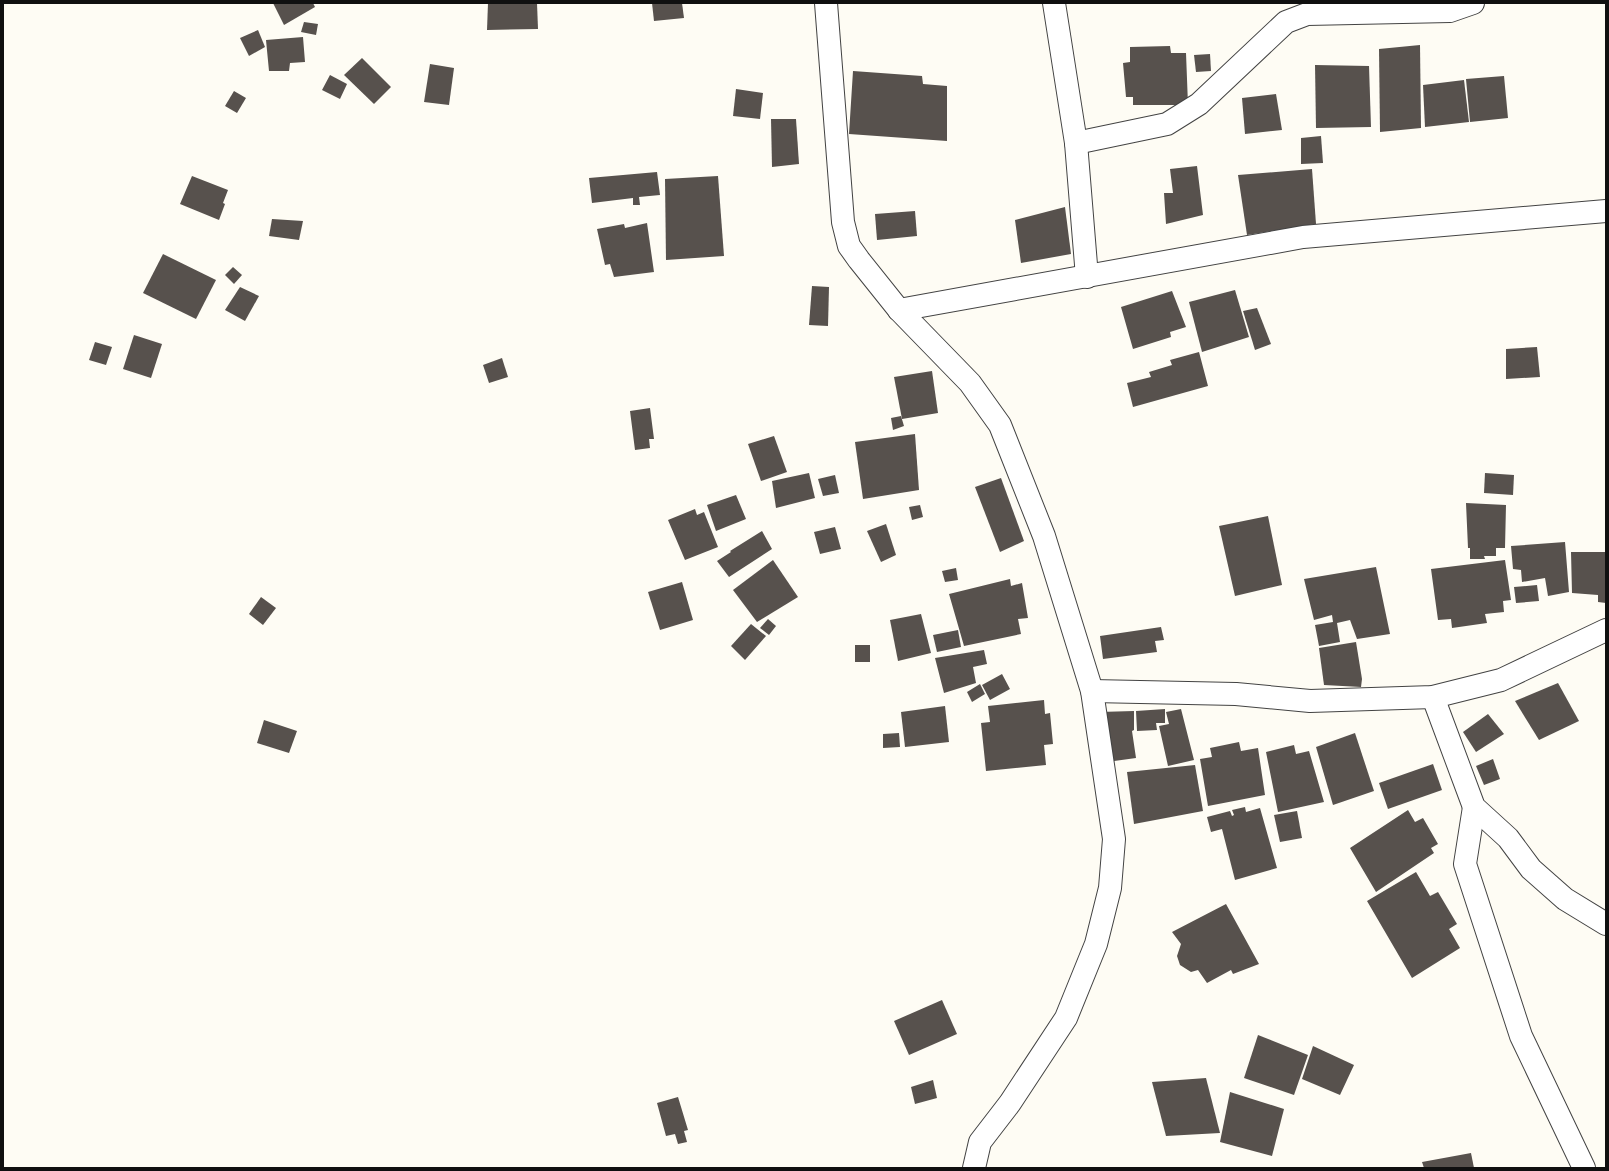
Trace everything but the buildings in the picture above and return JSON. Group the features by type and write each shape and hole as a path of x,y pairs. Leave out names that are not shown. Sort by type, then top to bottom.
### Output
{"street":[{"path":"826,3 843,222 849,246 900,310 970,383 1000,425 1044,536 1092,690 1114,839 1110,888 1096,944 1066,1018 1010,1103 980,1142 974,1168"},
{"path":"1054,3 1076,143 1087,277"},
{"path":"1076,143 1167,124 1199,104 1286,22 1307,14 1450,11 1473,3"},
{"path":"900,310 1303,237 1606,211"},
{"path":"1092,690 1236,694 1310,701 1433,698 1501,680 1606,630"},
{"path":"1433,698 1474,807 1508,838 1531,869 1565,899 1606,924"},
{"path":"1474,807 1465,864 1522,1036 1584,1168"}]}
